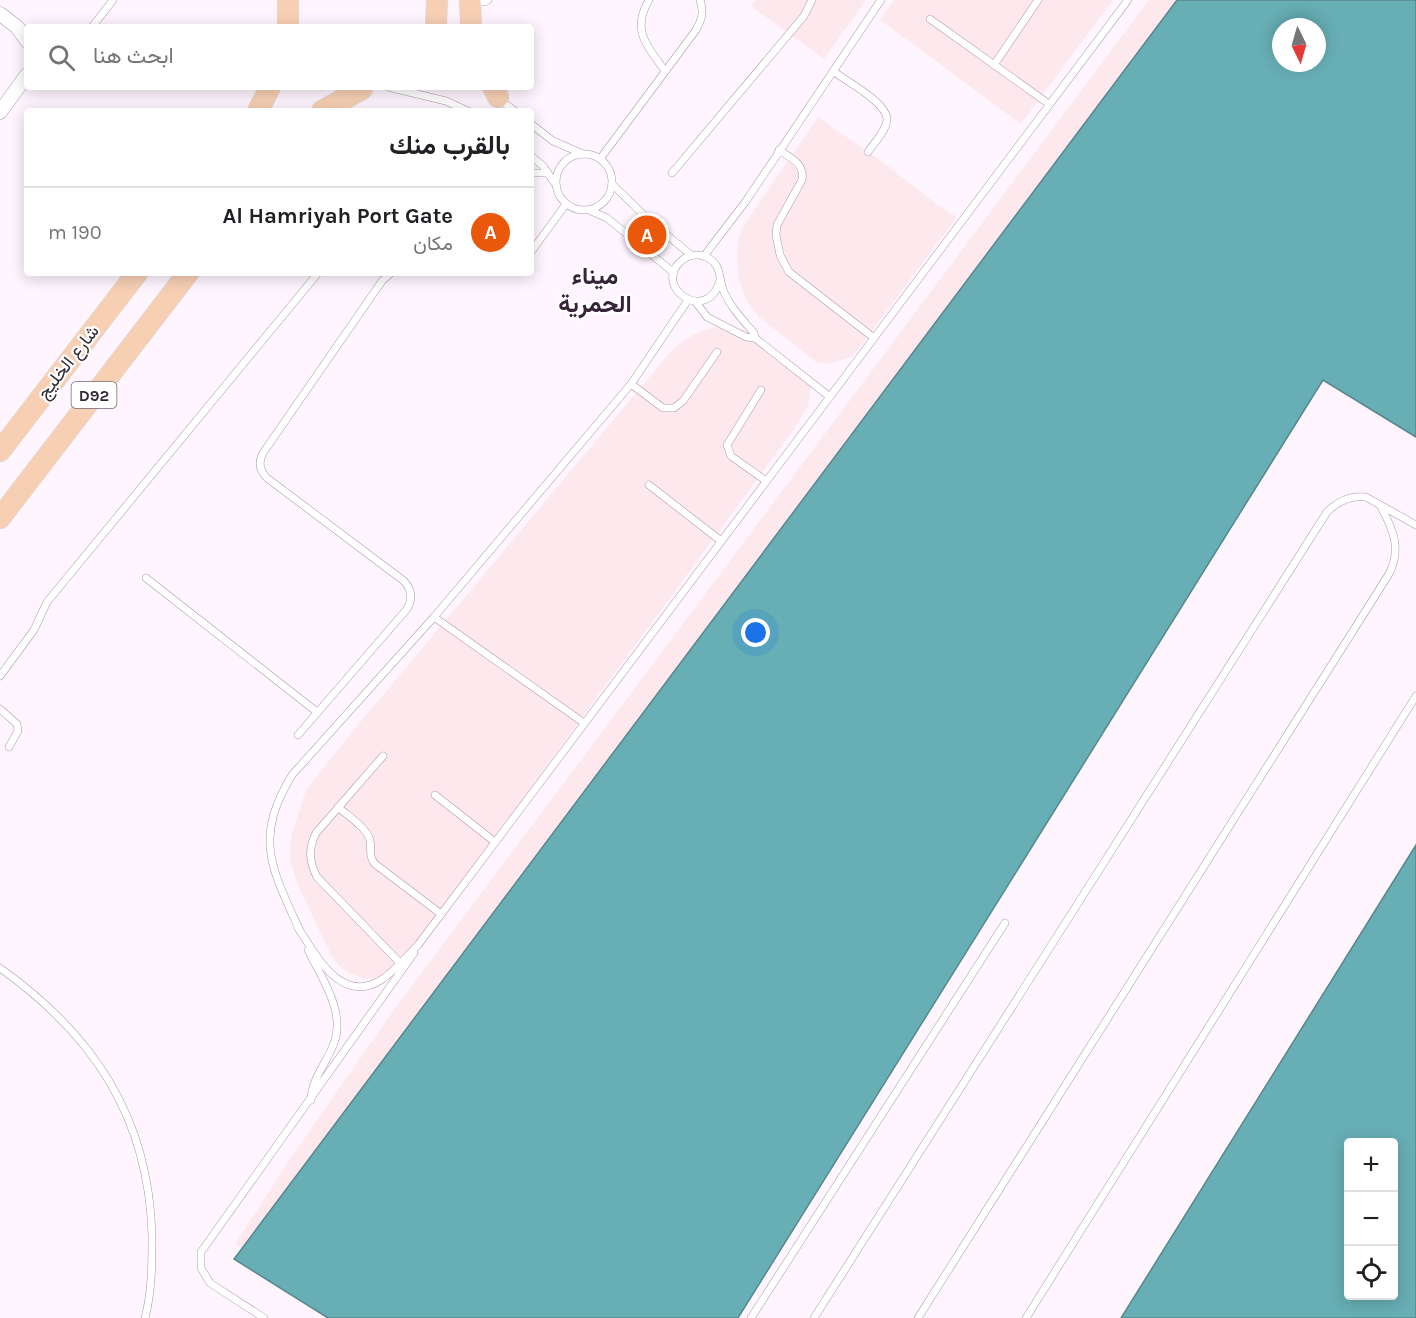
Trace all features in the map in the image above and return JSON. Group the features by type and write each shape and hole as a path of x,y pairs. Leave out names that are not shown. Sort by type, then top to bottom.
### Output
{"main road":[{"path":"288,0 288,24"},
{"path":"472,24 476,1"},
{"path":"260,108 268,90"},
{"path":"327,108 359,90"},
{"name":"شارع الخليج","path":"0,451 135,276"},
{"name":"D92","path":"0,518 186,276"}],"street":[{"path":"0,14 22,29"},
{"path":"0,112 24,82"}],"lane":[{"path":"94,24 113,0"},
{"path":"649,0 640,21 641,32 645,43 665,71"},
{"path":"600,159 702,20 703,8 700,0"},
{"path":"672,173 804,16 812,0"},
{"path":"704,256 881,0"},
{"path":"994,65 1038,0"},
{"path":"264,1318 210,1283 201,1268 201,1252 311,1100 418,945 1128,0"},
{"path":"930,19 1049,104"},
{"path":"833,71 879,103 886,111 885,127 868,152"},
{"path":"401,90 446,100 462,108"},
{"path":"492,90 512,108"},
{"path":"534,126 553,141 600,159 609,170 612,184 608,198 603,204 589,210"},
{"path":"779,150 798,163 803,172 802,180 777,225 777,246 784,264 797,279 874,338"},
{"path":"583,154 575,156 558,170 557,192 566,204 607,218 634,240"},
{"path":"534,159 556,184"},
{"path":"534,173 548,173"},
{"path":"612,184 649,220"},
{"path":"534,248 566,204"},
{"path":"661,230 691,255 704,256 716,266 729,303 754,333 755,338"},
{"path":"646,250 674,273"},
{"path":"691,255 680,262 674,273 676,289 691,300 707,317 746,337 755,338 830,397"},
{"path":"0,676 34,630 47,602 316,276"},
{"path":"298,735 407,609 411,600 411,591 404,581 267,478 263,474 260,462 263,453 388,276"},
{"path":"311,1100 314,1082 334,1043 338,1019 277,882 271,860 270,838 273,815 281,794 292,775 434,617 631,384 691,300 708,298 713,294 720,280"},
{"path":"631,384 663,408 674,408 683,400 717,352"},
{"path":"761,390 727,445 731,456 766,481"},
{"path":"649,485 721,541"},
{"path":"814,1318 1327,512 1340,501 1357,496 1366,497 1416,525"},
{"path":"918,1318 1389,574 1395,559 1396,542 1380,505"},
{"path":"146,578 317,712"},
{"path":"434,617 584,723"},
{"path":"1026,1318 1416,696"},
{"path":"0,708 17,724 18,731 9,747"},
{"path":"383,756 316,833 310,850 313,869 323,884 400,963"},
{"path":"435,795 495,842"},
{"path":"338,807 368,835 371,845 370,855 375,864 441,914"},
{"path":"752,1318 1005,923"},
{"path":"298,928 332,976 355,986 373,983 390,974 418,945"},
{"path":"0,968 56,1012 89,1049 115,1091 133,1129 145,1170 151,1211 151,1294 145,1318"}],"shaded area":[{"path":"756,0 866,0 824,59 751,6"},
{"path":"894,0 1113,0 1021,124 880,20"},
{"path":"1149,0 1177,0 242,1248 235,1244 290,1159 391,1014"},
{"path":"818,117 887,165 940,207 957,217 853,356 828,364 816,362 759,317 746,300 739,279 737,260 738,240 742,228"},
{"path":"716,327 732,327 746,331 804,375 811,388 808,406 792,432 397,969 380,977 365,979 351,974 339,966 331,955 297,883 290,859 291,836 306,790 672,350 686,339"}],"water":[{"path":"1177,0 1416,0 1416,437 1323,380 738,1318 328,1318 234,1259"},
{"path":"1416,845 1416,1318 1121,1318"}],"place":[{"name":"Al Hamriyah Port Gate","path":"647,235"}],"district":[{"name":"ميناء الحمرية","path":"595,290"}]}
